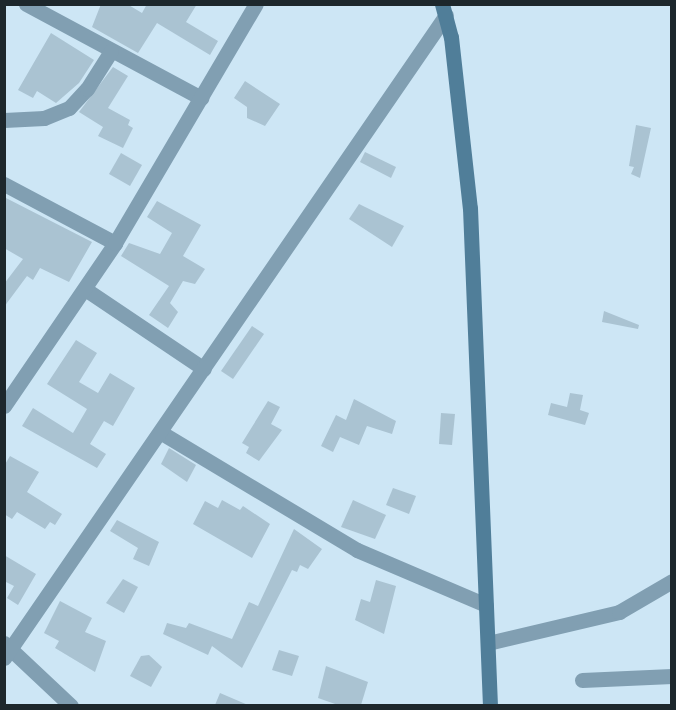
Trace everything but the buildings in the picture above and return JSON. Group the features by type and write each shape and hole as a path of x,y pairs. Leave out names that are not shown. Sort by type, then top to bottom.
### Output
{"street":[{"path":"26,4 201,98"},
{"path":"4,406 115,243 256,4"},
{"path":"71,705 7,649 204,369 444,10"},
{"path":"444,10 470,208 490,705"},
{"path":"4,120 44,118 69,108 87,89 111,51"},
{"path":"4,184 115,243"},
{"path":"85,289 204,369"},
{"path":"160,432 357,550 486,605"},
{"path":"488,643 619,612 672,581"},
{"path":"582,680 672,676"}]}
